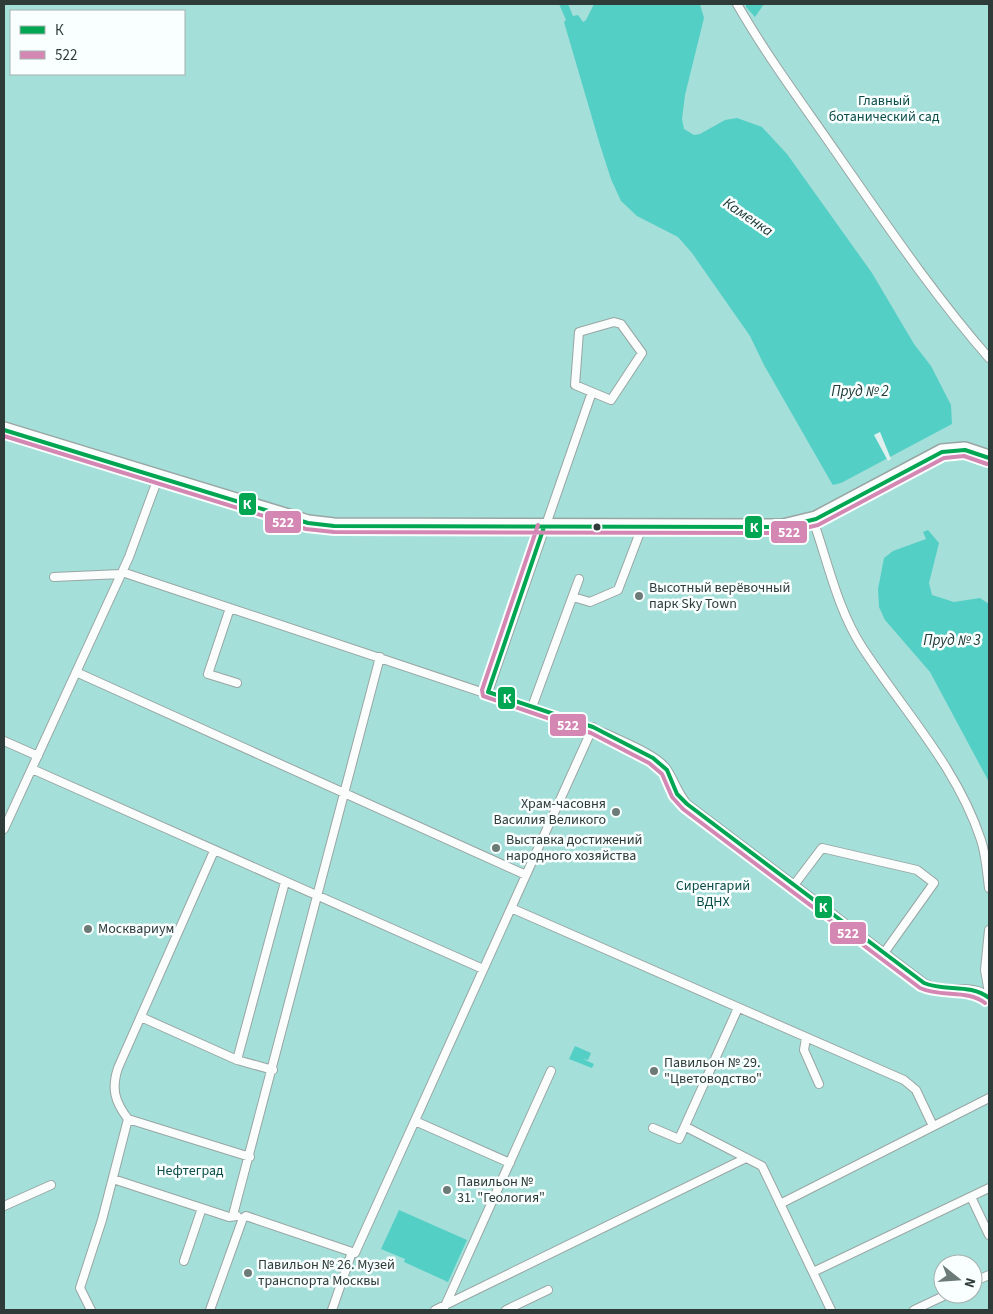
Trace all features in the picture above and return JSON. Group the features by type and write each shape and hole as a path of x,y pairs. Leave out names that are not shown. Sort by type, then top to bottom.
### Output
{"street":[{"path":"4,430 320,526 783,527 813,520 942,452 965,450 989,458"}],"lane":[{"path":"738,4 757,39 895,237 947,310 989,358"},
{"path":"614,322 621,324 642,353 611,400 592,392 575,385 579,332 614,322"},
{"path":"488,692 592,392"},
{"path":"4,829 122,573 158,478"},
{"path":"813,520 836,591 855,635 923,732 967,805 981,842 989,888"},
{"path":"573,597 590,602 618,590 642,528"},
{"path":"54,577 122,573 593,727 659,762 669,774 677,794 687,804 929,986 941,990 975,990 982,992 989,998"},
{"path":"532,707 579,579"},
{"path":"230,608 208,674 237,683"},
{"path":"233,1215 273,1070 380,657"},
{"path":"76,672 526,875"},
{"path":"113,1180 229,1217 233,1215 243,1218 246,1216 355,1253 593,727"},
{"path":"4,741 38,756"},
{"path":"32,769 483,969"},
{"path":"794,885 822,848 917,870 934,883 884,952"},
{"path":"214,851 118,1068 114,1087 117,1105 128,1119 250,1157"},
{"path":"237,1060 285,882"},
{"path":"511,908 909,1083 916,1090 933,1126"},
{"path":"989,930 985,970 989,993"},
{"path":"653,1128 680,1140 738,1008"},
{"path":"141,1017 237,1060 273,1070"},
{"path":"806,1038 804,1050 819,1084"},
{"path":"445,1306 551,1071"},
{"path":"780,1204 989,1098"},
{"path":"90,1310 80,1288 113,1180 128,1119"},
{"path":"415,1121 510,1163"},
{"path":"686,1127 762,1166 831,1310"},
{"path":"436,1310 746,1158"},
{"path":"4,1206 51,1185"},
{"path":"812,1272 989,1188"},
{"path":"971,1197 989,1235"},
{"path":"184,1261 202,1208"},
{"path":"210,1310 243,1218"},
{"path":"332,1310 352,1252"},
{"path":"506,1310 548,1290"},
{"path":"914,1310 933,1301"}],"green space":[{"name":"Выставка достижений народного хозяйства","path":"4,4 989,4 989,1310 4,1310"}],"water":[{"name":"Пруд № 2","path":"559,4 568,4 573,16 578,15 583,22 586,20 594,4 700,4 704,18 685,95 682,119 684,129 694,135 700,134 725,120 737,118 762,127 787,154 872,273 914,344 931,366 951,405 952,424 841,483 833,485 764,365 750,336 692,253 678,237 637,216 621,201 611,179 600,145 564,22 566,20"},
{"path":"746,4 764,4 755,17 746,7"},
{"name":"Пруд № 3","path":"928,530 939,543 929,583 932,595 954,602 980,598 989,604 989,782 930,672 885,620 879,607 878,589 884,558 893,551 926,539 923,532"},
{"path":"575,1046 591,1053 588,1060 583,1059 594,1064 592,1068 569,1059"},
{"path":"399,1210 467,1240 448,1282 404,1262 405,1259 381,1249"}],"pier":[{"path":"880,432 891,459 888,461 874,435"}],"transit line":[{"name":"К","path":"4,430 308,523 334,526 783,527 816,519 942,452 965,450 989,458"},
{"name":"522","path":"4,436 306,529 334,532 784,533 818,525 944,458 964,456 987,464"},
{"name":"522","path":"538,525 482,690 483,696 591,733 649,763 662,774 672,797 683,809 920,988 936,993 970,996 985,1003"},
{"name":"К","path":"544,527 488,692 593,727 653,758 667,770 677,794 687,804 924,983 932,986 966,989 982,993 989,998"}],"place":[{"name":"Высотный верёвочный парк Sky Town","path":"639,596"},
{"name":"Храм-часовня Василия Великого","path":"616,812"},
{"name":"Выставка достижений народного хозяйства","path":"496,848"},
{"name":"Москвариум","path":"88,929"},
{"name":"Павильон № 29. \"Цветоводство\"","path":"654,1071"},
{"name":"Павильон № 31. \"Геология\"","path":"447,1190"},
{"name":"Павильон № 26. Музей транспорта Москвы","path":"248,1273"}],"park label":[{"name":"Главный ботанический сад","path":"884,109"},
{"name":"Сиренгарий ВДНХ","path":"713,894"},
{"name":"Нефтеград","path":"190,1171"}],"water label":[{"name":"Каменка","path":"748,217"}]}
